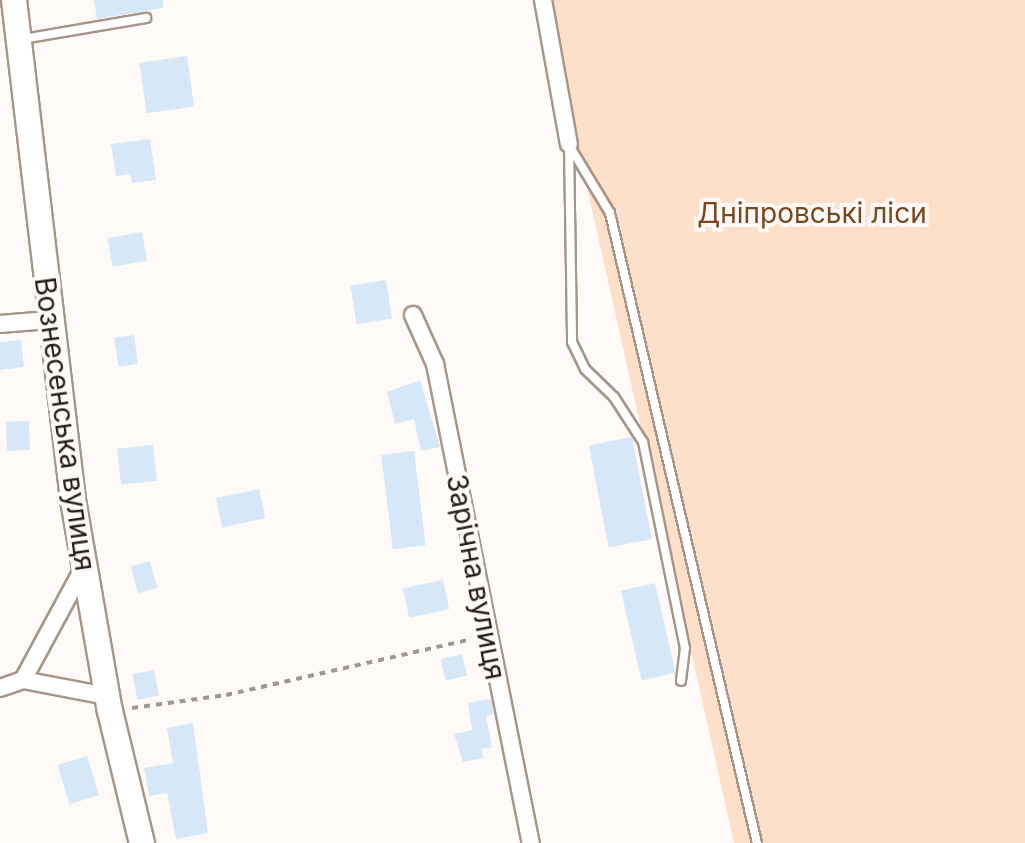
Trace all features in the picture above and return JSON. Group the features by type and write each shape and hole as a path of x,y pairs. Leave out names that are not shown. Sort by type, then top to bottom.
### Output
{"main road":[{"name":"Вознесенська вулиця","path":"14,0 49,320 84,567 109,704 142,843"}],"street":[{"path":"543,0 569,144"},
{"name":"Зарічна вулиця","path":"413,315 435,364 486,636 531,843"},
{"path":"0,324 49,320"},
{"path":"23,680 84,567"},
{"path":"0,688 23,680 109,704"}],"lane":[{"path":"18,39 146,18"},
{"path":"569,144 572,342 585,369 614,397 643,442 685,648 681,681"},
{"path":"569,144 610,213 757,843"}],"path":[{"path":"109,704 226,695 486,636"}],"green space":[{"name":"Дніпровські ліси","path":"545,0 1025,0 1025,843 734,843"}],"building":[{"path":"94,0 163,0 163,8 97,19"},
{"path":"187,56 194,107 147,113 139,63"},
{"path":"150,139 156,180 132,183 130,174 116,176 111,144"},
{"path":"142,232 147,261 113,267 108,238"},
{"path":"386,280 392,319 357,324 350,286"},
{"path":"134,335 138,364 118,367 114,338"},
{"path":"21,340 24,367 0,370 0,342"},
{"path":"420,380 440,447 421,451 414,419 395,424 387,392"},
{"path":"29,421 30,450 7,451 6,422"},
{"path":"632,437 652,539 609,547 589,445"},
{"path":"153,445 157,481 121,485 117,449"},
{"path":"414,451 426,545 393,549 381,455"},
{"path":"259,489 265,518 222,527 216,498"},
{"path":"150,561 157,588 138,593 131,566"},
{"path":"443,580 449,609 409,618 403,589"},
{"path":"655,583 676,673 642,681 621,591"},
{"path":"462,654 467,675 446,680 441,659"},
{"path":"154,670 159,696 137,700 132,674"},
{"path":"491,699 494,714 486,716 492,747 482,749 483,758 463,762 454,734 472,730 468,703"},
{"path":"193,723 208,833 176,839 167,793 149,796 144,768 173,763 167,728"},
{"path":"87,756 99,795 69,804 57,765"}]}
